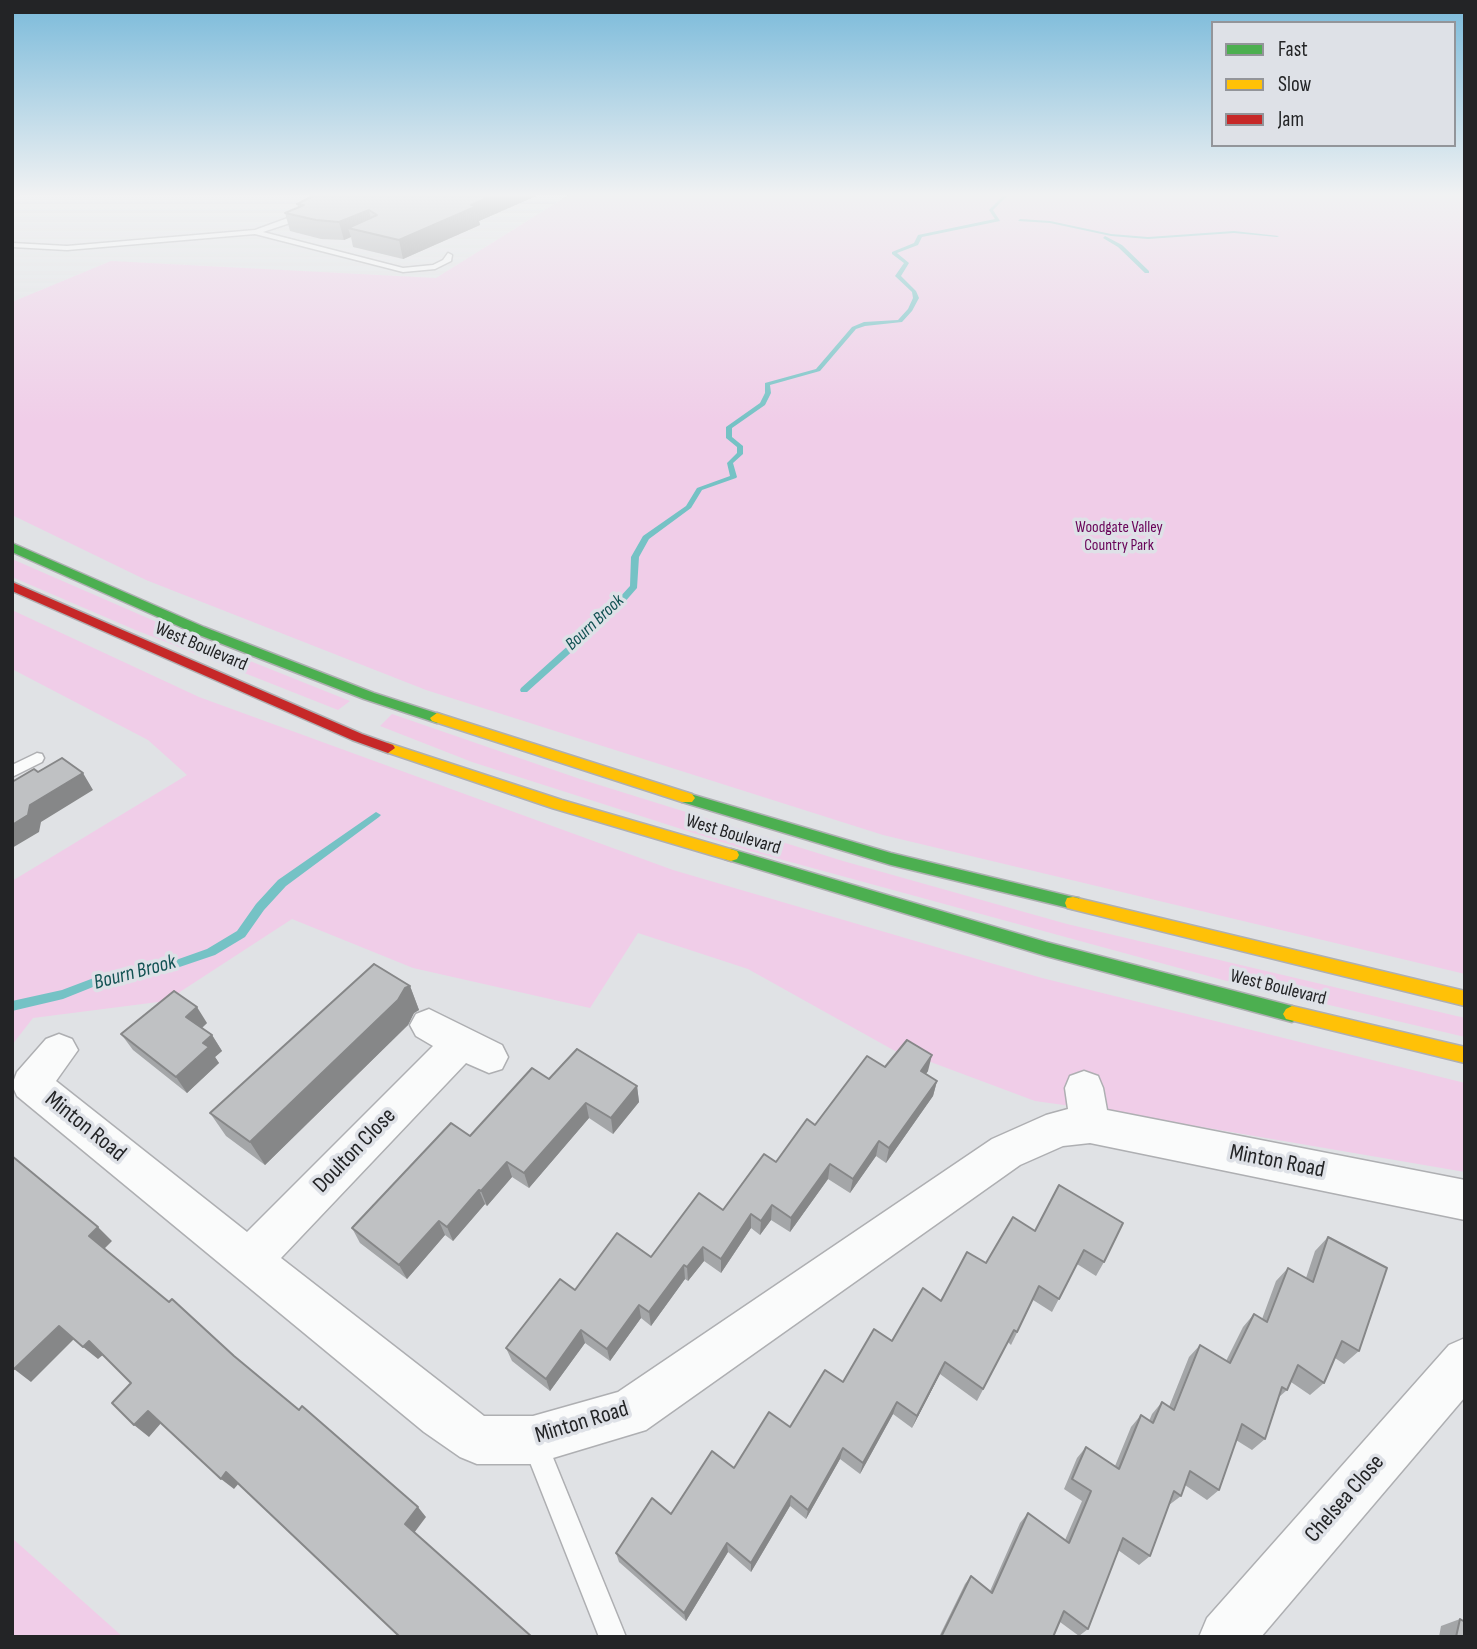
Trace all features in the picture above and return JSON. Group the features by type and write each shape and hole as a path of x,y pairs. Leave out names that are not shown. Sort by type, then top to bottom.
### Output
{"main road":[{"name":"West Boulevard","path":"12,547 199,630 369,696 584,767 891,859 1465,999"},
{"name":"West Boulevard","path":"12,586 357,737 557,804 1046,950 1251,1004 1465,1055"}],"street":[{"name":"Doulton Close","path":"250,1259 460,1042"},
{"name":"Minton Road","path":"58,1050 32,1084 441,1415 477,1440 533,1440 629,1413 1006,1152 1060,1128 1087,1106 1465,1200"},
{"name":"Chelsea Close","path":"1226,1637 1465,1361"}],"lane":[{"path":"12,772 37,758"},
{"path":"533,1440 613,1637"}],"green space":[{"name":"Woodgate Valley Country Park","path":"89,270 282,270 436,278 449,270 1465,270 1465,974 883,835 426,690 146,580 12,515 12,302"},
{"path":"12,559 205,643 350,701 338,710 133,629 12,577"},
{"path":"12,610 199,697 673,870 1042,978 1465,1083 1465,1172 1035,1101 928,1061 904,1056 748,969 638,933 590,1008 413,968 292,919 166,1001 33,1018 12,1045 12,881 187,775 148,740 12,669"},
{"path":"392,714 580,779 843,861 1067,924 1465,1018 1465,1037 1223,980 750,851 472,762 380,726"},
{"path":"12,1538 123,1637 12,1637"}],"building":[{"path":"62,758 83,773 30,805 28,815 12,825 12,782 34,769 38,772"},
{"path":"374,964 410,986 250,1142 210,1113"},
{"path":"174,991 197,1007 186,1017 212,1035 203,1043 209,1047 176,1077 121,1034"},
{"path":"907,1040 932,1055 921,1071 937,1081 889,1148 879,1141 853,1179 830,1164 791,1218 772,1205 761,1221 751,1214 721,1259 703,1247 687,1267 684,1265 649,1312 639,1305 607,1349 581,1330 546,1379 506,1348 560,1279 575,1290 617,1233 651,1257 699,1193 723,1210 764,1154 776,1162 807,1119 815,1125 867,1056 885,1067"},
{"path":"577,1049 637,1086 611,1118 586,1103 524,1173 507,1162 447,1227 439,1221 399,1265 352,1228 451,1123 470,1136 532,1068 549,1079"},
{"path":"12,1156 98,1227 89,1236 169,1302 172,1299 234,1356 299,1410 302,1406 418,1507 405,1524 532,1637 400,1637 226,1472 221,1479 148,1411 134,1425 112,1403 131,1383 89,1341 83,1347 59,1326 12,1368"},
{"path":"1059,1185 1123,1223 1104,1262 1084,1250 1059,1299 1039,1286 1017,1332 1014,1330 983,1389 945,1362 917,1416 897,1402 863,1463 843,1448 808,1510 791,1496 751,1563 727,1543 684,1613 616,1553 652,1498 671,1514 712,1451 734,1468 769,1412 790,1427 825,1370 843,1382 874,1329 892,1341 923,1288 941,1301 967,1252 986,1263 1013,1217 1035,1231"},
{"path":"1328,1237 1387,1268 1359,1351 1342,1341 1324,1383 1298,1365 1287,1390 1282,1387 1265,1439 1242,1424 1219,1490 1190,1471 1181,1496 1174,1491 1150,1556 1123,1538 1088,1629 1064,1611 1053,1637 941,1637 971,1576 992,1593 1028,1513 1069,1543 1091,1491 1072,1479 1086,1447 1119,1469 1141,1415 1153,1423 1162,1402 1174,1410 1200,1345 1230,1363 1254,1314 1267,1322 1288,1268 1313,1282"},
{"path":"1460,1619 1465,1622 1465,1637 1456,1637"}],"waterway":[{"name":"Bourn Brook","path":"524,690 613,610 634,586 635,557 646,538 689,507 699,489 734,477 730,463 740,454 740,446 729,438 729,427 763,404 768,393 767,384 818,370 854,328 864,324 900,321 910,310 916,298 914,292 898,276 902,270"},
{"name":"Bourn Brook","path":"12,1006 63,994 107,977 159,970 211,952 241,934 260,907 282,883 376,815"}],"traffic: fast":[{"path":"12,547 199,630 369,696 437,718"},
{"path":"687,798 891,859 1073,903"},
{"path":"731,855 1046,949 1292,1014"}],"traffic: slow":[{"path":"437,718 687,798"},
{"path":"388,748 557,804 731,855"},
{"path":"1073,903 1465,999"},
{"path":"1292,1014 1465,1055"}],"traffic: jam":[{"path":"12,586 357,737 388,748"}]}
